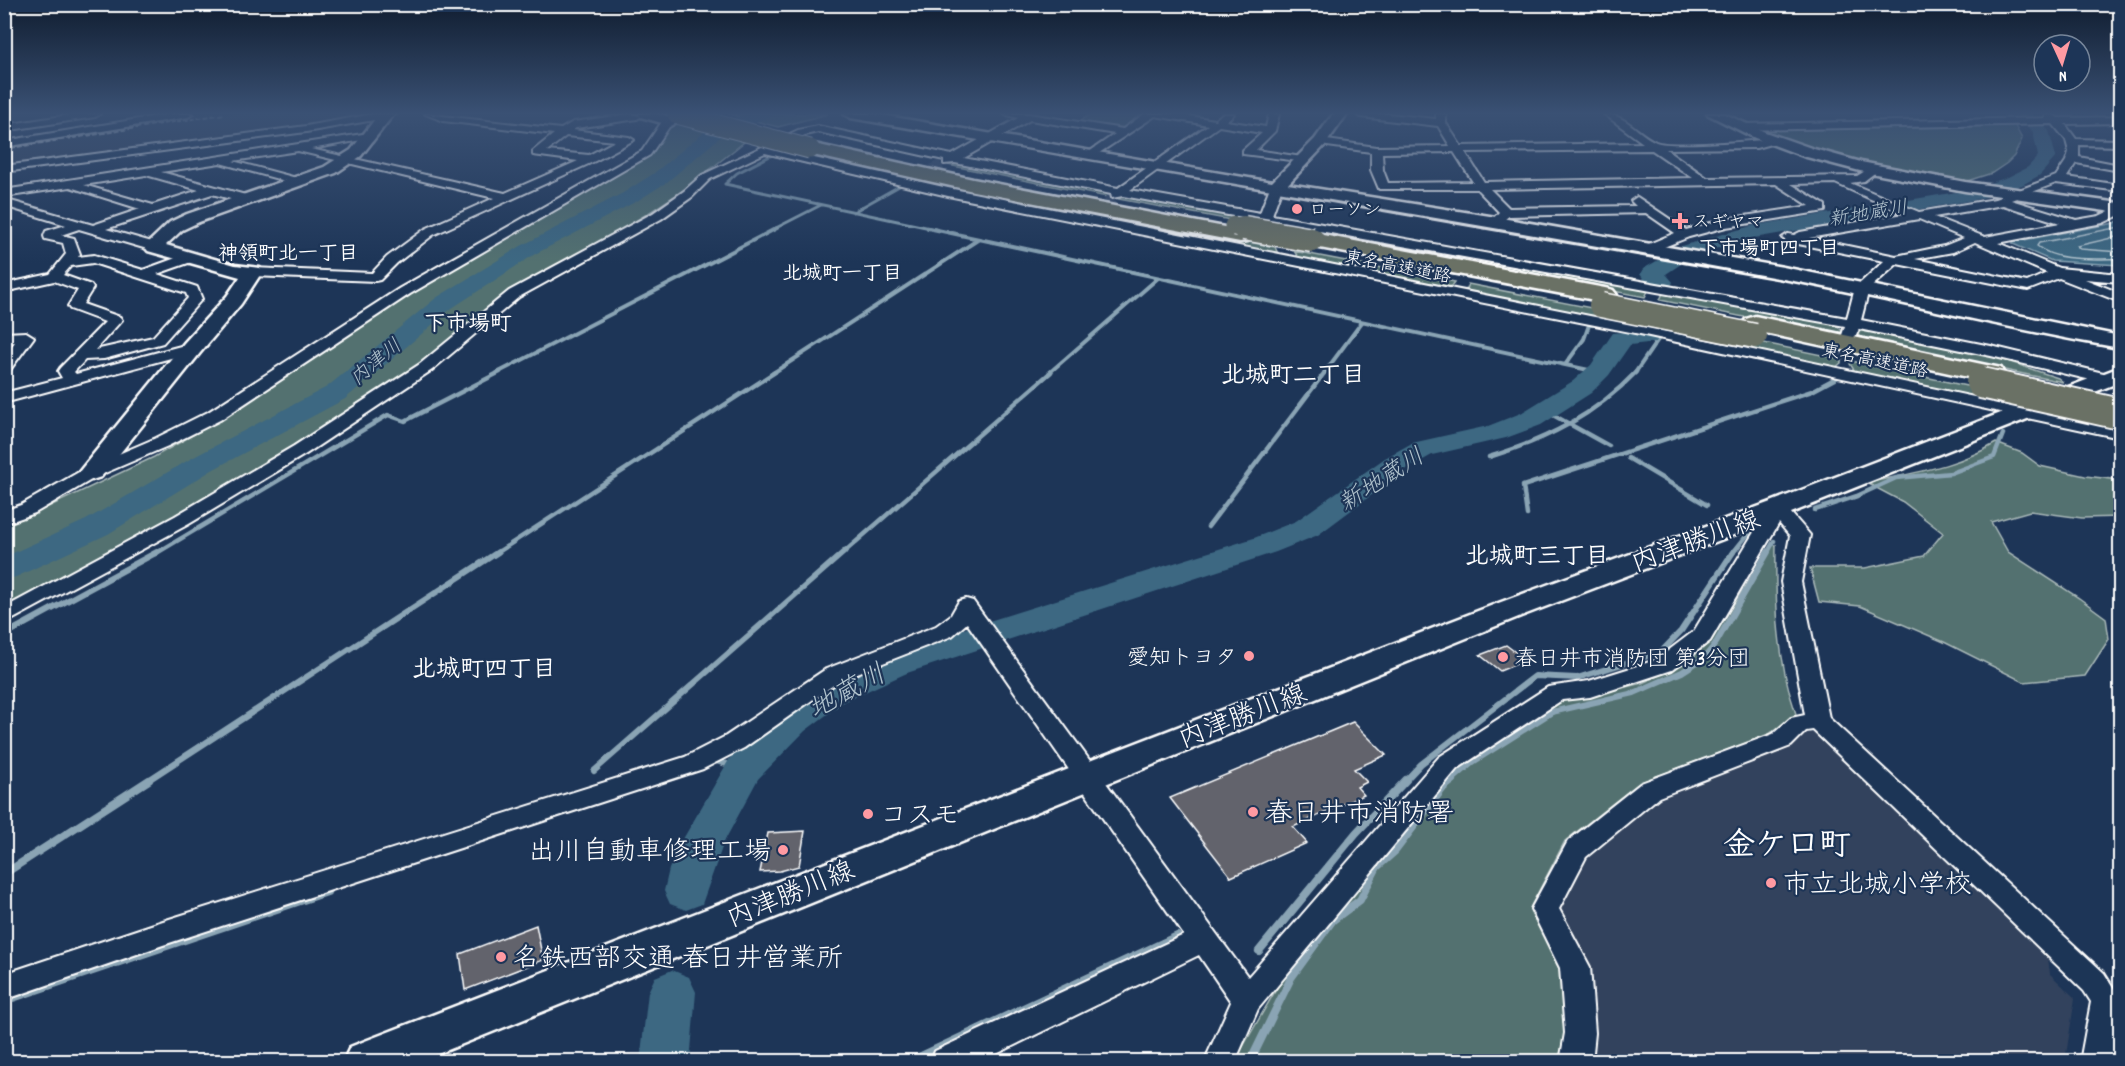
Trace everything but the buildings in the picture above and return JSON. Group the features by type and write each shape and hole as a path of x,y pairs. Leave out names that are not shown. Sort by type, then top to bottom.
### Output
{"highway":[{"name":"東名高速道路","path":"889,164 973,185 1314,245 1755,330 1986,378 2121,414"},
{"name":"東名高速道路","path":"1986,378 2117,384"}],"street":[{"path":"4,183 31,172 84,164"},
{"path":"4,194 195,164"},
{"path":"232,164 300,182"},
{"path":"154,247 176,226 300,182 340,164"},
{"path":"358,164 505,197"},
{"path":"4,202 234,271 375,277 392,260 429,232 580,164"},
{"path":"4,518 28,509 92,472 162,442 214,416 405,291 627,164"},
{"path":"4,617 182,520 300,450 426,367 514,294 657,216 706,177 733,164"},
{"path":"830,164 1087,216 1291,261 1640,330 1810,368 1844,367 2121,433"},
{"path":"957,164 1117,195 1265,218 1853,323 2117,384"},
{"path":"1136,164 1276,187 1501,217 1654,250 1862,288 2121,342"},
{"path":"1117,195 1160,164"},
{"path":"1265,218 1276,187 1298,164"},
{"path":"1377,164 1383,187 1860,179 1875,168"},
{"path":"1468,164 1501,217"},
{"path":"1679,164 1704,181"},
{"path":"1860,164 1971,185 2015,196 2121,209"},
{"path":"2060,178 2070,164"},
{"path":"2098,164 2121,168"},
{"path":"4,169 31,172 144,172 249,200"},
{"path":"2121,188 2060,178 2051,179 2015,196 1920,216 1788,238 2028,286 2060,272 2121,278"},
{"path":"1654,250 1684,234 1725,224 1821,208 1778,180"},
{"path":"1833,180 2121,298"},
{"path":"1617,183 1647,209 1684,234"},
{"path":"69,184 153,209"},
{"path":"55,277 74,254 69,241 50,236 153,209 211,190"},
{"path":"2015,196 2076,225"},
{"path":"1501,217 1647,209"},
{"path":"1850,337 1862,288 1893,260 1948,249 1980,239 2103,219 2121,209"},
{"path":"1265,218 1291,261"},
{"path":"143,275 189,258"},
{"path":"67,262 94,259 192,290 195,299 158,339 104,354 81,356"},
{"path":"92,472 192,348 234,300 253,272"},
{"path":"4,288 55,277 86,288 75,306 116,320 66,371 72,380"},
{"path":"1640,330 1656,287"},
{"path":"4,338 26,337 4,367"},
{"path":"4,398 192,348"},
{"name":"内津勝川線","path":"365,1062 1511,609 1777,509 2022,411 2117,384"},
{"path":"1219,1062 1247,1000 1448,763 1556,693 1590,689 1664,665 1702,636 1777,509 1800,534 1791,582 1818,721 2094,982 2106,999 2096,1062"},
{"path":"4,987 163,933 694,763 735,742 834,674 944,631 959,619 966,606 1247,1000"},
{"path":"1576,1062 1580,1033 1575,967 1545,909 1577,849 1650,790 1782,740 1799,724 1818,721"},
{"path":"946,1062 1204,939"}],"shaded area":[{"path":"5,164 36,164 5,168"},
{"name":"市立北城小学校","path":"1807,732 1819,734 2048,958 2050,974 2075,998 2065,1061 1588,1061 1558,914 1586,852 1655,797 1789,746"}],"green space":[{"path":"632,164 717,164 687,188 647,214 558,267 415,372 308,441 5,612 5,523 48,507 154,457 219,420 409,291"},
{"path":"962,164 1107,192 1108,196 1107,197 948,165"},
{"path":"1872,164 2006,164 1992,173 1964,182"},
{"path":"922,178 1086,212 1077,215 921,184"},
{"path":"1123,196 1253,217 1263,226 1119,199"},
{"path":"1099,214 1275,247 1278,254 1095,219"},
{"path":"1279,222 1468,256 1469,259 1466,264 1281,229"},
{"path":"1294,251 1455,282 1452,286 1444,288 1300,260"},
{"path":"1484,260 1644,288 1648,291 1645,297 1479,266"},
{"path":"1468,284 1638,317 1636,326 1470,293 1466,289"},
{"path":"1663,293 1831,322 1844,332 1843,337 1660,300"},
{"path":"1653,320 1841,359 1841,363 1836,367 1821,367 1650,328"},
{"path":"1862,330 1989,355 2058,378 2063,382 1855,339 1857,333"},
{"path":"1851,361 2022,398 2006,402 1940,393 1865,377 1854,370 1850,364"},
{"path":"1996,443 2022,453 2040,466 2085,476 2120,480 2120,517 2082,518 2030,511 1991,522 2008,552 2106,618 2109,639 2085,676 2024,682 1944,642 1860,606 1819,602 1810,568 1865,568 1924,556 1943,533 1903,502 1867,483 1950,464"},
{"path":"1776,545 1778,630 1785,672 1796,714 1769,734 1639,783 1565,841 1531,906 1561,962 1568,1050 1560,1061 1234,1062 1285,974 1463,760 1560,700 1585,697 1642,683 1686,663 1711,641 1770,546"}],"water":[{"path":"2120,220 2120,265 2052,261 2013,244 2013,242 2115,223"}],"waterway":[{"name":"内津川","path":"4,570 97,527 202,464 336,393 444,303 528,250 630,197 677,164"},
{"path":"755,164 737,173 725,184 854,212"},
{"path":"810,164 898,184"},
{"name":"新地蔵川","path":"1662,282 1651,274 1689,250 1751,232 1972,195 2015,181 2034,171 2041,164"},
{"path":"854,212 901,185"},
{"path":"774,229 821,205"},
{"path":"854,212 935,229"},
{"path":"497,373 777,228"},
{"path":"928,228 1565,365"},
{"path":"773,373 979,239"},
{"path":"1049,373 1158,278"},
{"path":"1324,373 1362,322"},
{"path":"1565,365 1584,339 1589,325 1597,325"},
{"path":"1635,373 1659,338 1653,336"},
{"name":"新地蔵川","path":"686,891 691,869 704,839 744,769 791,721 832,692 894,664 1265,545 1307,528 1395,464 1422,449 1496,432 1531,419 1582,387 1600,370 1622,338 1647,337"},
{"path":"1565,365 1598,372"},
{"path":"155,554 388,415 405,421 500,372"},
{"path":"495,554 775,372"},
{"path":"842,554 1051,372"},
{"path":"1208,527 1325,372"},
{"path":"1569,424 1604,401 1635,373"},
{"path":"1527,515 1523,486 1812,391 1838,377"},
{"path":"1544,410 1569,424"},
{"path":"1489,457 1530,443 1569,424"},
{"path":"1569,424 1609,446"},
{"path":"1815,510 1857,496 1896,478 1951,473 1994,457 2003,434"},
{"path":"1628,458 1707,505"},
{"path":"1732,554 1748,534"},
{"path":"1767,554 1774,541"},
{"path":"4,635 157,552"},
{"path":"147,781 498,552"},
{"path":"594,771 844,552"},
{"path":"1405,781 1421,764 1535,676 1577,678 1661,652 1681,631 1733,552"},
{"path":"1451,781 1473,762 1552,712 1634,693 1682,672 1705,657 1716,643 1768,552"},
{"path":"713,760 744,769"},
{"path":"4,874 149,780"},
{"path":"1259,951 1356,833 1406,780"},
{"path":"1250,1062 1291,978 1333,920 1360,900 1377,867 1395,851 1443,788 1453,780"},
{"path":"4,1001 327,892"},
{"path":"908,1062 1177,936"},
{"name":"地蔵川","path":"665,1062 672,992"}],"tunnel":[{"path":"917,178 943,164"},
{"path":"1092,212 1113,198"},
{"path":"1846,361 1850,337"}],"place":[{"name":"ローソン","path":"1297,209"},
{"name":"スギヤマ","path":"1680,221"},
{"name":"愛知トヨタ","path":"1249,656"},
{"name":"春日井市消防団 第3分団","path":"1503,657"},
{"name":"春日井市消防署","path":"1253,812"},
{"name":"コスモ","path":"868,814"},
{"name":"出川自動車修理工場","path":"783,850"},
{"name":"市立北城小学校","path":"1771,883"},
{"name":"名鉄西部交通 春日井営業所","path":"501,957"}],"district":[{"name":"下市場町四丁目","path":"1769,247"},
{"name":"神領町北一丁目","path":"288,252"},
{"name":"北城町一丁目","path":"842,272"},
{"name":"下市場町","path":"468,322"},
{"name":"北城町二丁目","path":"1293,374"},
{"name":"北城町三丁目","path":"1537,555"},
{"name":"北城町四丁目","path":"484,668"},
{"name":"金ケ口町","path":"1787,843"}]}
